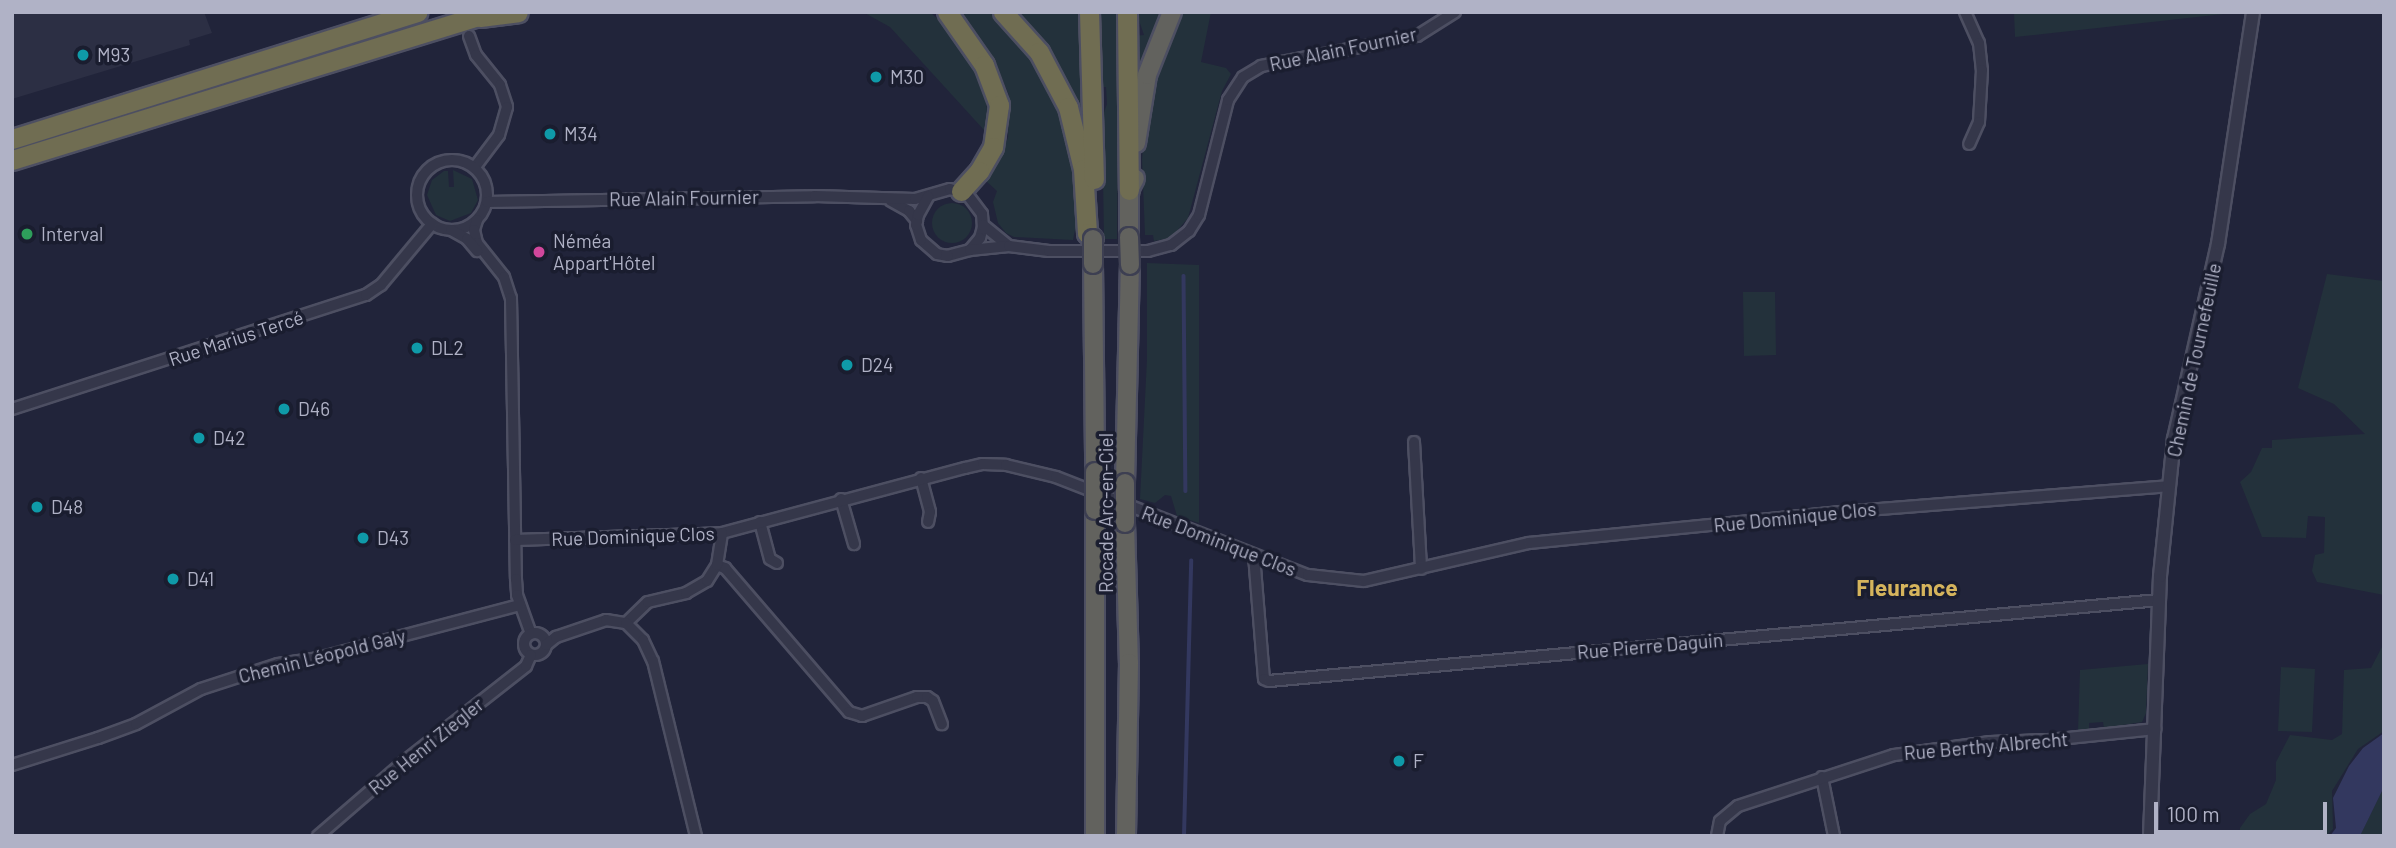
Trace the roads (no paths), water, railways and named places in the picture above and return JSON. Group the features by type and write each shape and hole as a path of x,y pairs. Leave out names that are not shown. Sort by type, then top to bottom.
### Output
{"highway":[{"path":"12,138 418,12"},
{"path":"12,160 485,15 518,12"},
{"path":"947,12 985,65 996,88 999,105 993,147 983,166 961,191"},
{"path":"1003,12 1039,52 1068,107 1083,169 1087,233 1093,239"},
{"path":"1089,12 1094,115 1093,239"},
{"path":"1127,12 1129,190"},
{"name":"Rocade Arc-en-Ciel","path":"1126,836 1129,663 1125,483 1129,190 1135,181 1136,131 1147,75 1172,12"},
{"name":"Rocade Arc-en-Ciel","path":"1093,239 1095,836"}],"street":[{"name":"Rue Alain Fournier","path":"880,198 898,204 917,221 921,240 937,254 953,256 970,250 1009,246 1049,251 1148,251 1171,245 1189,231 1199,215 1228,100 1242,77 1261,66 1417,36 1455,12"},
{"path":"1965,12 1979,43 1982,70 1979,122 1969,144"},
{"name":"Chemin de Tournefeuille","path":"2150,836 2159,600 2169,486 2180,406 2218,244 2253,12"},
{"path":"469,36 476,55 500,85 507,107 499,135 475,167"},
{"path":"497,265 462,235 432,224 425,218 417,201 420,181 425,172 444,160 465,162 475,167 487,189 487,202 474,230 477,243 497,265 505,277 510,298 516,579 520,605 531,634 544,641"},
{"name":"Rue Alain Fournier","path":"487,202 815,196 928,197 950,189 961,191"},
{"path":"961,191 975,201 982,214 980,238 970,250"},
{"path":"917,221 928,197"},
{"path":"450,230 460,229 477,220"},
{"name":"Rue Marius Tercé","path":"12,409 357,299 381,285 432,224"},
{"path":"983,225 1009,246"},
{"path":"1414,442 1420,569"},
{"name":"Rue Dominique Clos","path":"516,540 722,533 841,499 983,464 1031,469 1308,575 1364,581 1529,543 1840,512 2169,486"},
{"path":"921,478 930,512 928,522"},
{"path":"841,499 854,544"},
{"path":"760,522 770,559 777,563"},
{"path":"696,836 653,661 643,640 626,623 648,602 699,587 707,581 717,565 722,533"},
{"name":"Rue Pierre Daguin","path":"1254,555 1264,679 1269,681 2159,600"},
{"path":"717,565 725,568 849,712 862,716 917,697 927,697 933,701 942,724"},
{"name":"Chemin Léopold Galy","path":"12,765 136,724 201,689 265,668 520,605"},
{"name":"Rue Henri Ziegler","path":"318,836 405,761 526,666 531,654 540,654 544,641 595,622 626,623"},
{"path":"531,634 524,645 531,654"},
{"name":"Rue Berthy Albrecht","path":"1717,836 1720,821 1738,806 1894,755 1932,748 2155,729"},
{"path":"1822,777 1834,836"}],"water":[{"path":"2384,733 2384,787 2360,836 2330,836 2336,828 2333,798 2349,766 2363,748"}],"waterway":[{"path":"1184,276 1186,491"},
{"path":"1184,836 1191,561"}],"place":[{"name":"M93","path":"83,55"},
{"name":"M30","path":"876,77"},
{"name":"M34","path":"550,134"},
{"name":"Interval","path":"27,234"},
{"name":"Néméa Appart'Hôtel","path":"539,252"},
{"name":"DL2","path":"417,348"},
{"name":"D24","path":"847,365"},
{"name":"D46","path":"284,409"},
{"name":"D42","path":"199,438"},
{"name":"D48","path":"37,507"},
{"name":"D43","path":"363,538"},
{"name":"D41","path":"173,579"},
{"name":"F","path":"1399,761"}],"district":[{"name":"Fleurance","path":"1907,587"}]}
